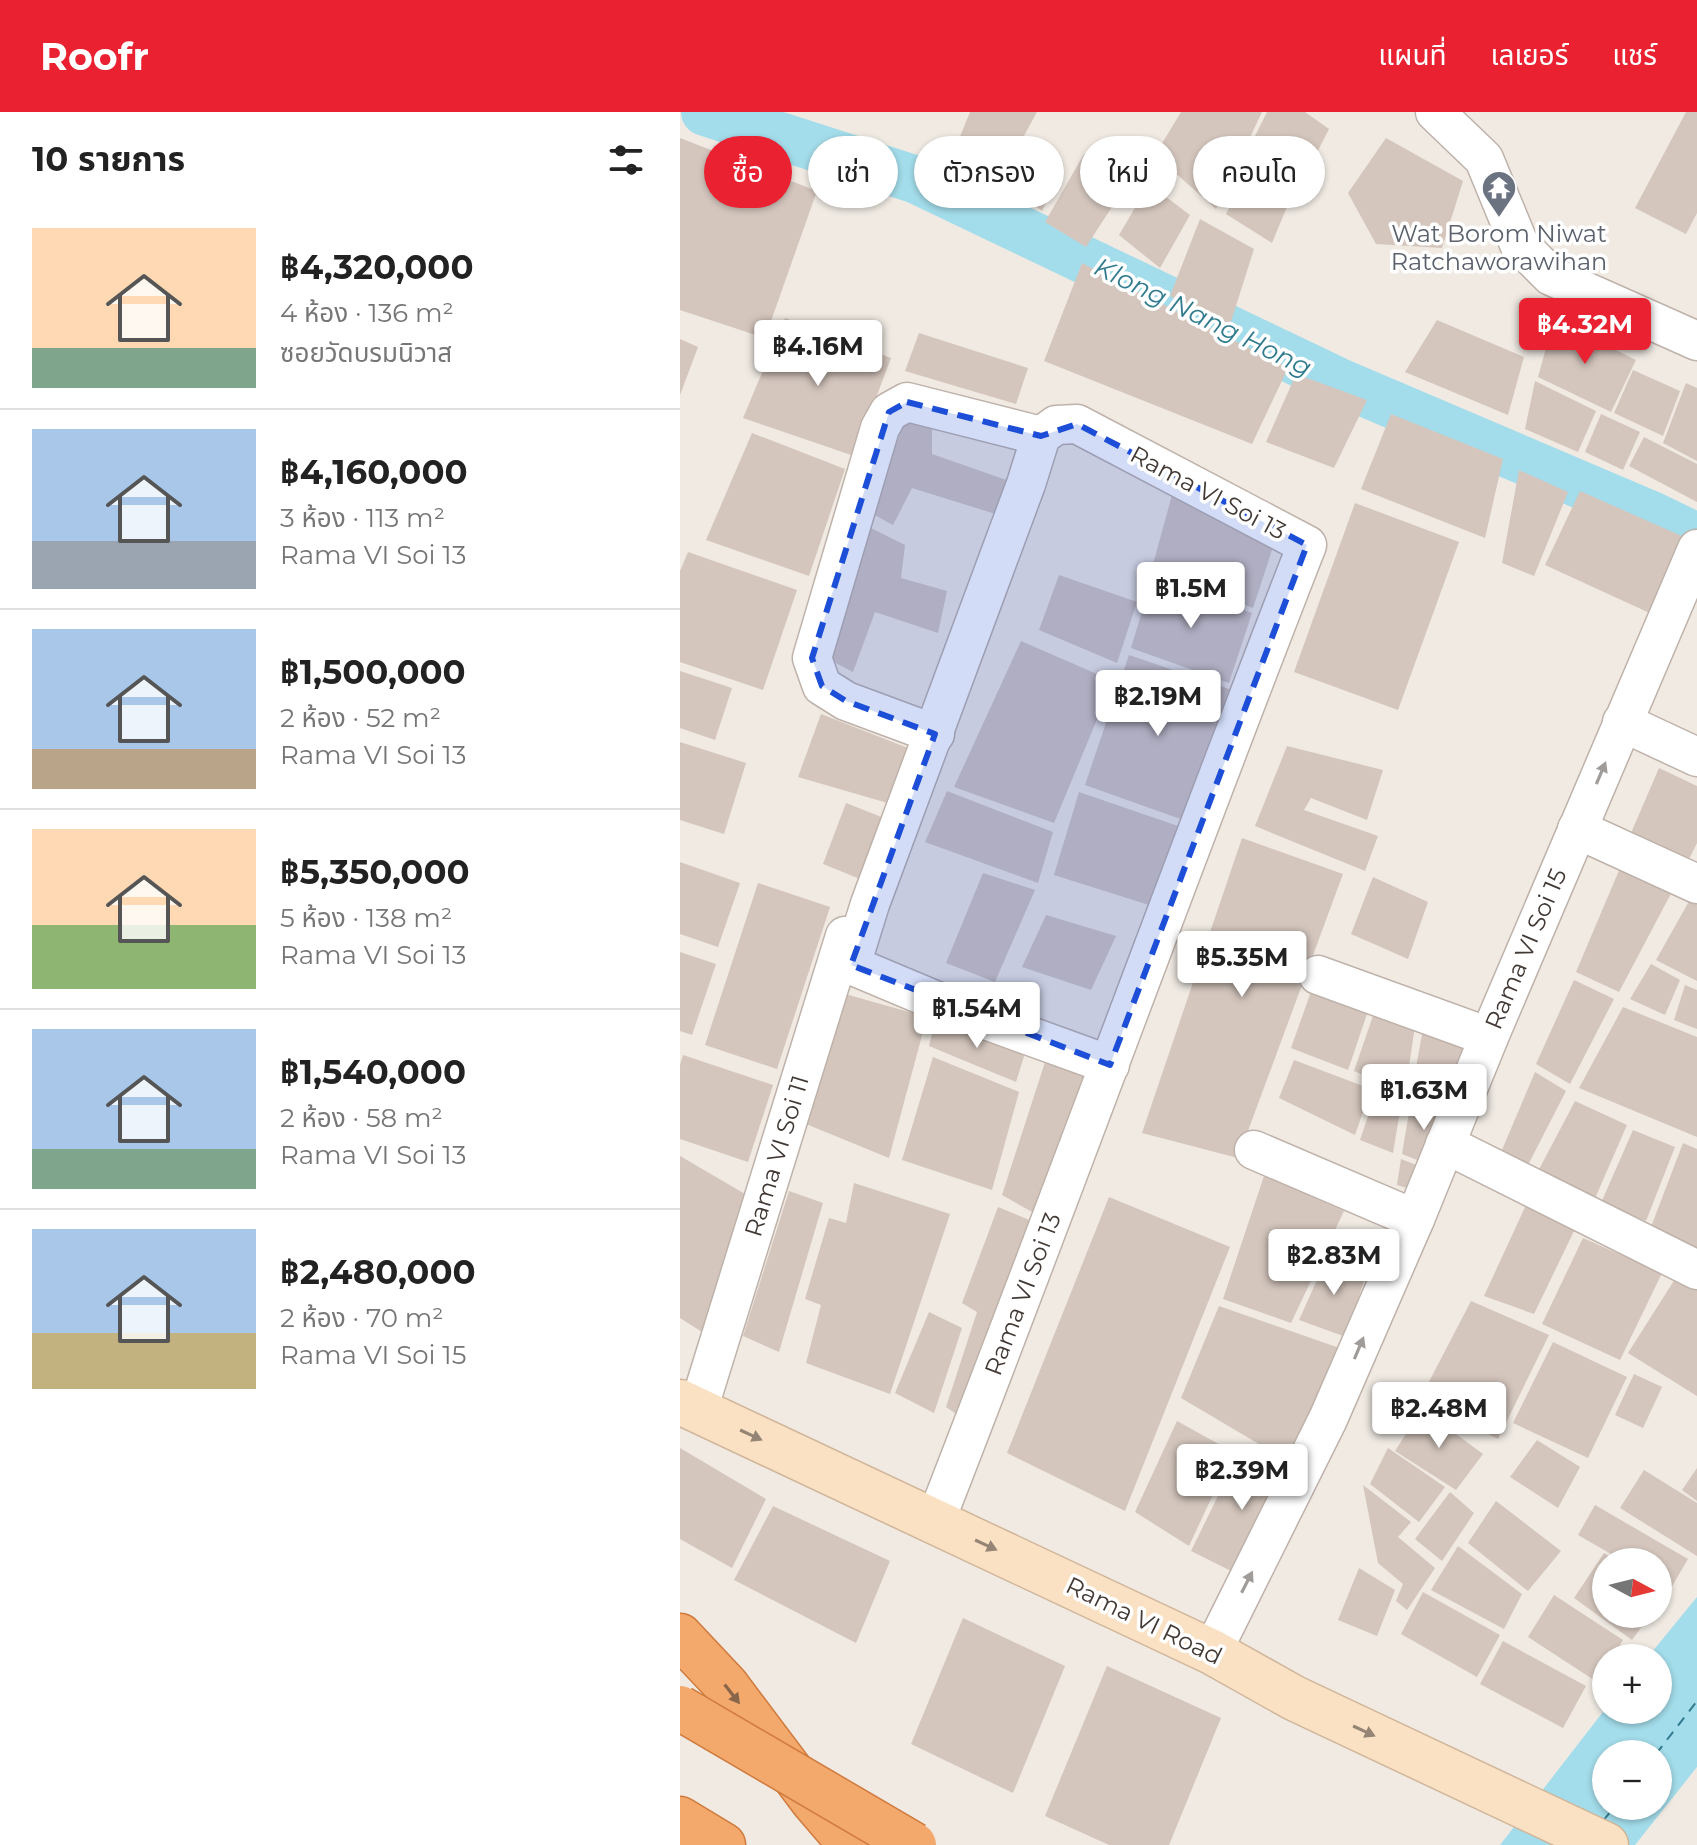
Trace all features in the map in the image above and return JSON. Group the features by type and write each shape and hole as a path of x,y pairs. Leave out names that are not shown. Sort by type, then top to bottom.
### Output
{"highway":[{"path":"680,1636 726,1685 814,1802 851,1845"},
{"path":"680,1708 914,1845"},
{"path":"680,1819 723,1845"}],"main road":[{"name":"Rama VI Road","path":"689,1406 1212,1652 1294,1698 1606,1845"}],"street":[{"path":"1435,112 1484,159 1519,244 1551,276 1697,341"},
{"path":"935,734 846,701 822,686 812,658 880,428 889,412 907,402 1041,436 935,734 870,904 851,965 958,1010 1110,1065"},
{"name":"Rama VI Soi 13","path":"935,1522 1307,545 1077,424 1056,425 1041,436"},
{"name":"Rama VI Soi 15","path":"1212,1652 1328,1419 1694,554"},
{"path":"1622,722 1697,757"},
{"path":"1577,829 1697,884"},
{"name":"Rama VI Soi 11","path":"689,1406 855,902"},
{"path":"1318,975 1489,1037"},
{"path":"1445,1144 1697,1270"},
{"path":"1254,1150 1415,1219"}],"highlighted area":[{"path":"907,402 1041,436 1077,424 1307,545 1110,1065 851,965 935,734 846,701 822,686 812,658 889,412"}],"water":[{"path":"1697,1597 1697,1767 1672,1798 1672,1740 1592,1740 1592,1820 1655,1820 1635,1845 1500,1845 1594,1724 1672,1724 1672,1644 1658,1644"}],"building":[{"path":"970,112 1037,112 1024,136 960,136"},
{"path":"1181,112 1262,112 1251,136 1193,136 1193,189 1177,174 1177,136 1166,136"},
{"path":"1267,112 1305,112 1329,129 1325,137 1255,136"},
{"path":"1686,112 1697,112 1697,213 1686,234 1635,208"},
{"path":"680,138 704,147 704,208 792,208 792,181 808,188 808,208 811,208 765,338 680,310"},
{"path":"1386,138 1463,181 1442,248 1376,244 1348,193"},
{"path":"1080,161 1080,208 1111,208 1086,247 1045,222 1053,208 1064,208 1064,189"},
{"path":"1177,205 1190,215 1160,268 1119,235 1135,208 1177,208"},
{"path":"1229,208 1286,208 1272,243 1226,214"},
{"path":"1200,219 1254,249 1229,328 1170,296"},
{"path":"1082,263 1288,368 1252,444 1044,361"},
{"path":"785,318 891,358 854,456 743,418"},
{"path":"1554,319 1636,360 1611,412 1538,377"},
{"path":"1437,320 1524,357 1508,415 1405,372"},
{"path":"919,333 1028,368 1016,404 905,371"},
{"path":"680,339 698,347 680,395"},
{"path":"1633,370 1680,391 1663,436 1614,413"},
{"path":"1296,374 1367,400 1334,468 1266,442"},
{"path":"1535,381 1596,411 1578,452 1525,429"},
{"path":"1686,383 1697,388 1697,461 1663,443"},
{"path":"1391,414 1503,459 1485,538 1361,489"},
{"path":"1601,414 1640,432 1623,470 1585,452"},
{"path":"906,417 932,423 932,454 1015,483 1005,517 912,488 893,525 871,513"},
{"path":"752,433 845,469 809,576 706,540"},
{"path":"1644,437 1697,464 1697,502 1629,466"},
{"path":"1519,470 1568,492 1534,576 1502,563"},
{"path":"1175,484 1277,535 1253,608 1152,568"},
{"path":"1580,491 1684,537 1654,615 1545,565"},
{"path":"1355,503 1459,542 1398,710 1294,672"},
{"path":"869,527 905,545 901,578 947,591 938,633 875,612 853,672 824,657"},
{"path":"688,552 797,590 763,690 680,662 680,571"},
{"path":"1059,575 1137,602 1117,663 1039,630"},
{"path":"1152,578 1252,613 1229,683 1131,648"},
{"path":"1021,641 1113,681 1054,823 954,787"},
{"path":"1129,655 1232,690 1186,821 1085,785"},
{"path":"680,671 732,688 715,740 680,728"},
{"path":"821,714 908,748 891,804 798,777"},
{"path":"680,742 746,763 724,834 680,820"},
{"path":"1287,746 1383,770 1367,820 1311,798 1304,810 1378,836 1365,871 1255,826"},
{"path":"1659,768 1697,786 1697,843 1687,863 1628,840"},
{"path":"947,791 1053,832 1038,883 925,842"},
{"path":"1079,792 1178,826 1152,906 1054,875"},
{"path":"846,803 884,818 865,881 823,864"},
{"path":"1242,838 1343,874 1238,1158 1142,1133"},
{"path":"1623,861 1675,886 1619,992 1576,972"},
{"path":"680,862 740,883 718,947 680,934"},
{"path":"983,873 1035,890 995,982 946,963"},
{"path":"1373,877 1428,902 1408,959 1351,934"},
{"path":"758,883 830,907 777,1069 705,1045"},
{"path":"1692,896 1697,899 1697,981 1656,960"},
{"path":"1046,915 1116,936 1091,990 1022,967"},
{"path":"680,952 716,964 692,1035 680,1031"},
{"path":"1651,964 1680,980 1665,1015 1630,999"},
{"path":"1574,980 1614,999 1570,1084 1536,1064"},
{"path":"1685,985 1697,990 1697,1029 1674,1020"},
{"path":"1313,986 1369,1008 1348,1070 1291,1048"},
{"path":"845,994 927,1017 889,1158 806,1124"},
{"path":"1623,1007 1697,1037 1697,1137 1579,1088"},
{"path":"1375,1010 1415,1026 1405,1093 1354,1071"},
{"path":"936,1018 1025,1053 1016,1082 929,1046"},
{"path":"1423,1029 1479,1051 1454,1110 1411,1095"},
{"path":"683,1055 773,1085 748,1162 680,1139 680,1065"},
{"path":"933,1057 1019,1092 992,1190 902,1160"},
{"path":"1294,1060 1371,1089 1355,1135 1279,1098"},
{"path":"1045,1062 1086,1077 1034,1213 1002,1195"},
{"path":"1535,1072 1566,1091 1526,1169 1499,1157"},
{"path":"1378,1087 1402,1099 1393,1153 1360,1140"},
{"path":"1411,1100 1451,1116 1430,1165 1402,1154"},
{"path":"1575,1101 1627,1125 1593,1203 1535,1177"},
{"path":"1633,1130 1675,1147 1646,1221 1601,1203"},
{"path":"1683,1143 1697,1149 1697,1253 1651,1227"},
{"path":"680,1156 757,1201 713,1339 680,1318"},
{"path":"1401,1159 1429,1170 1420,1192 1397,1185"},
{"path":"1264,1176 1344,1211 1291,1323 1223,1299"},
{"path":"854,1183 950,1214 890,1394 806,1363 821,1305 805,1299 829,1218 846,1223"},
{"path":"789,1191 823,1203 779,1352 743,1336"},
{"path":"1109,1197 1230,1247 1125,1511 1007,1453"},
{"path":"1526,1205 1575,1229 1534,1314 1484,1296"},
{"path":"998,1207 1032,1221 962,1418 946,1407 977,1312 962,1303"},
{"path":"1583,1238 1662,1273 1620,1360 1542,1324"},
{"path":"1327,1258 1367,1271 1346,1337 1299,1320"},
{"path":"1675,1279 1697,1286 1697,1396 1628,1353"},
{"path":"1471,1301 1549,1335 1498,1439 1420,1399"},
{"path":"1219,1306 1348,1351 1293,1464 1181,1398"},
{"path":"929,1312 962,1328 934,1413 895,1393"},
{"path":"1553,1342 1627,1377 1588,1458 1513,1423"},
{"path":"1634,1374 1662,1387 1643,1428 1615,1415"},
{"path":"1422,1409 1483,1454 1456,1490 1395,1451"},
{"path":"1177,1421 1233,1452 1189,1546 1135,1512"},
{"path":"1537,1440 1580,1467 1558,1508 1510,1477"},
{"path":"1242,1447 1292,1472 1241,1576 1191,1551"},
{"path":"680,1448 766,1499 732,1568 680,1539"},
{"path":"1388,1448 1445,1487 1419,1522 1370,1484"},
{"path":"1697,1468 1697,1501 1682,1490"},
{"path":"1644,1470 1697,1503 1697,1556 1620,1508"},
{"path":"1363,1485 1411,1522 1398,1537 1435,1568 1407,1610 1396,1601 1403,1584 1378,1563"},
{"path":"1450,1492 1474,1513 1442,1561 1415,1539"},
{"path":"1496,1501 1561,1551 1528,1591 1468,1543"},
{"path":"1595,1505 1669,1548 1601,1548 1578,1535"},
{"path":"773,1506 890,1561 856,1643 734,1580"},
{"path":"1458,1546 1522,1594 1504,1629 1431,1590"},
{"path":"1672,1550 1688,1559 1672,1586"},
{"path":"1359,1568 1395,1590 1377,1636 1338,1620"},
{"path":"1592,1571 1592,1611 1574,1598"},
{"path":"1423,1592 1500,1635 1477,1677 1401,1634"},
{"path":"1554,1595 1592,1620 1592,1628 1605,1628 1623,1640 1621,1644 1592,1644 1592,1679 1528,1637"},
{"path":"963,1618 1065,1666 1013,1793 911,1744"},
{"path":"1615,1628 1641,1628 1632,1640"},
{"path":"1503,1641 1586,1686 1563,1728 1480,1684"},
{"path":"1107,1666 1221,1718 1169,1845 1109,1845 1045,1816"}],"waterway":[{"name":"Klong Nang Hong","path":"705,112 917,180 1337,381 1697,537"}],"ferry route":[{"path":"1667,1740 1697,1701"}],"place":[{"name":"Wat Borom Niwat Ratchaworawihan","path":"1499,219"}]}
